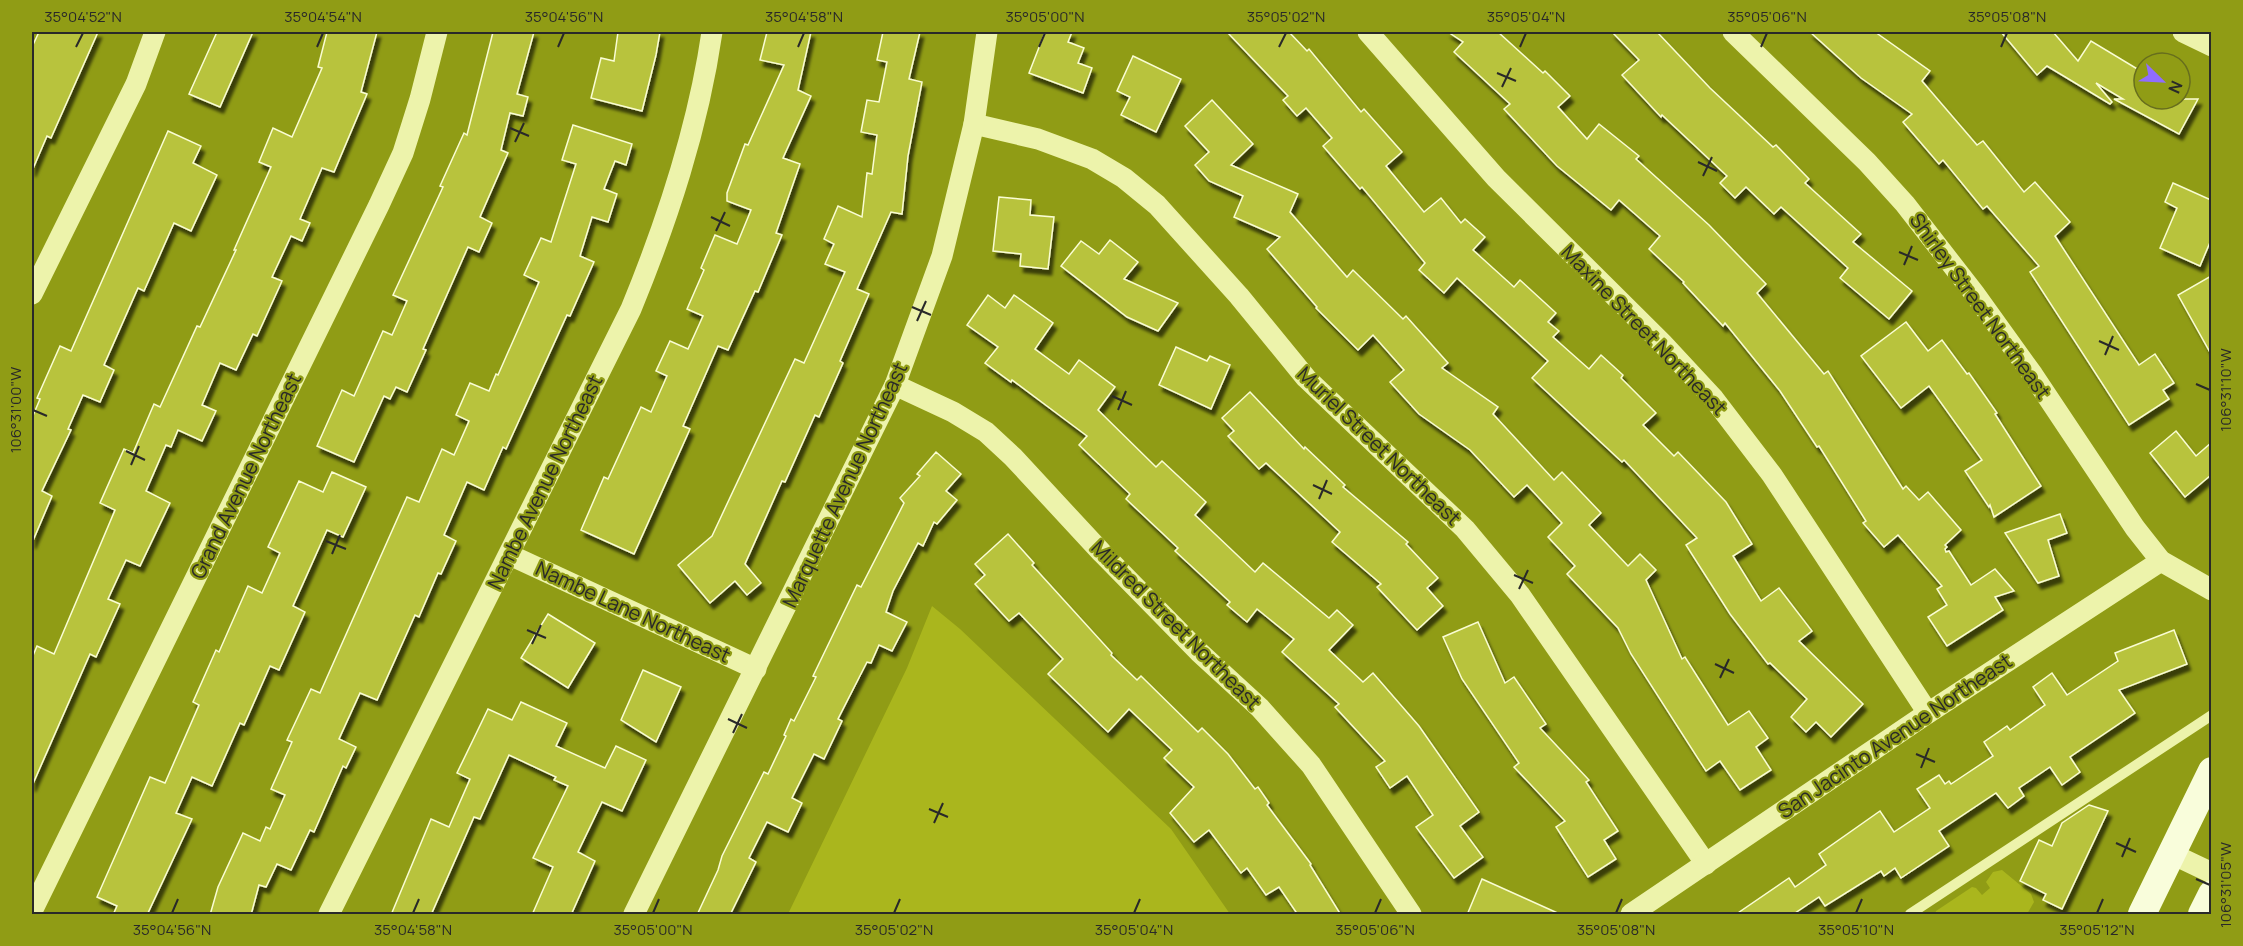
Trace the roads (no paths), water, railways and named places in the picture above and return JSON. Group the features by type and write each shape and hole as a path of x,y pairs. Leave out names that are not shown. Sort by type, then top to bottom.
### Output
{"main road":[{"path":"2142,915 2211,771"},
{"path":"2202,915 2211,894"}],"street":[{"path":"32,294 136,84 155,32"},
{"name":"Grand Avenue Northeast","path":"32,911 403,153 437,32"},
{"name":"Nambe Avenue Northeast","path":"329,915 631,309 654,253 685,159 712,32"},
{"name":"Marquette Avenue Northeast","path":"634,915 896,385 942,256 974,124 987,32"},
{"name":"Maxine Street Northeast","path":"1368,32 1496,178 1662,343 1714,399 1772,475 1928,713"},
{"name":"Shirley Street Northeast","path":"1733,32 1867,162 1905,204 1994,320 2135,528 2161,561 2211,590"},
{"path":"2182,32 2211,46"},
{"name":"Muriel Street Northeast","path":"974,124 1038,139 1092,159 1124,178 1157,205 1239,296 1306,378 1465,529 1520,595 1706,864"},
{"name":"Mildred Street Northeast","path":"896,385 953,412 986,432 1014,456 1102,553 1199,652 1260,708 1311,765 1411,915"},
{"name":"Nambe Lane Northeast","path":"510,555 756,669"},
{"name":"San Jacinto Avenue Northeast","path":"1631,915 1928,713 2161,561"},
{"path":"2172,854 2211,873"}],"lane":[{"path":"1910,915 2211,715"}]}
